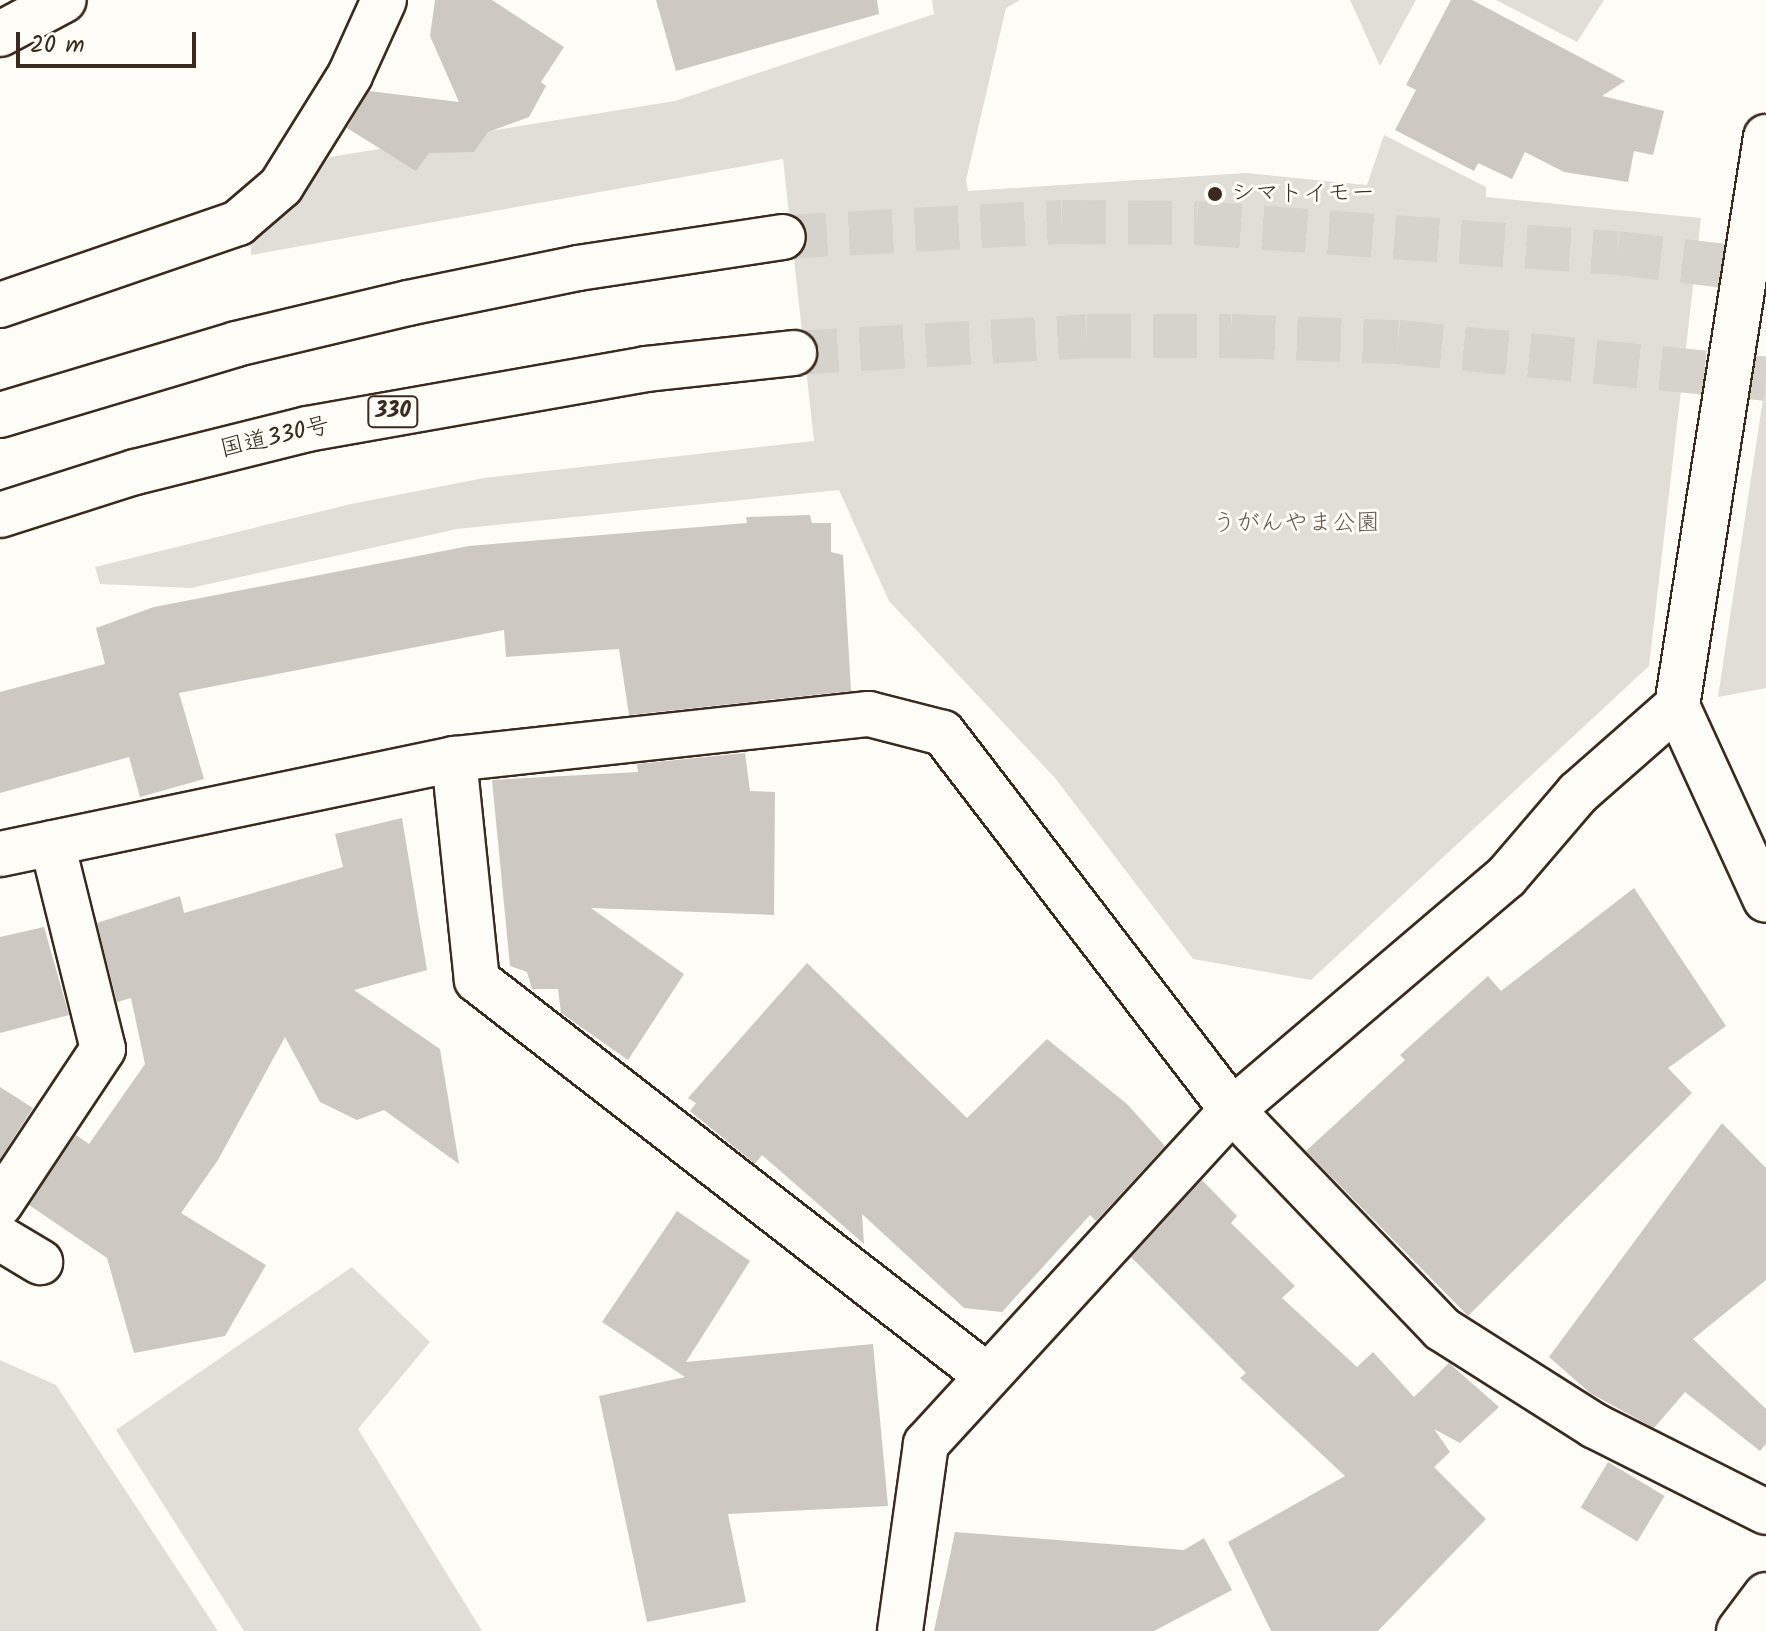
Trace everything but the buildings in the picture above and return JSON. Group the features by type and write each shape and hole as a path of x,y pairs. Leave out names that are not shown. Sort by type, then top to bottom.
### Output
{"main road":[{"path":"0,34 64,0"},
{"path":"0,305 238,223 281,186 350,75 384,0"},
{"path":"1766,137 1677,706 1766,900"},
{"path":"0,415 236,344 394,306 578,268 783,237"},
{"name":"国道330号","path":"0,515 135,472 307,429 646,369 794,353"},
{"path":"900,1631 926,1444 1232,1110 1506,877 1578,793 1677,706"},
{"path":"0,854 454,759 869,714 943,733 1232,1110 1442,1329 1595,1426 1766,1512"},
{"path":"454,759 477,980 986,1375"},
{"path":"0,1204 103,1049 52,843"},
{"path":"0,1238 40,1262"},
{"path":"1739,1631 1766,1595"}],"green space":[{"name":"うがんやま公園","path":"932,0 1020,0 1006,8 966,180 968,191 1246,173 1367,185 1384,135 1486,187 1486,197 1701,218 1649,666 1311,980 1193,959 1055,778 889,601 839,490 457,529 191,588 100,584 95,567 351,504 484,478 814,441 783,159 251,255 251,236 330,157 675,101 934,14"},
{"path":"1350,0 1416,0 1380,66"},
{"path":"1496,0 1604,0 1577,42"},
{"path":"1766,379 1766,688 1718,697"},
{"path":"352,1267 430,1342 358,1429 482,1631 244,1631 116,1430"},
{"path":"0,1360 56,1385 218,1631 0,1631"}],"tunnel":[{"path":"783,237 1062,222 1197,223 1617,253 1766,271"},
{"path":"794,353 1087,336 1231,336 1398,342 1766,379"}],"place":[{"name":"シマトイモー","path":"1215,194"}]}
